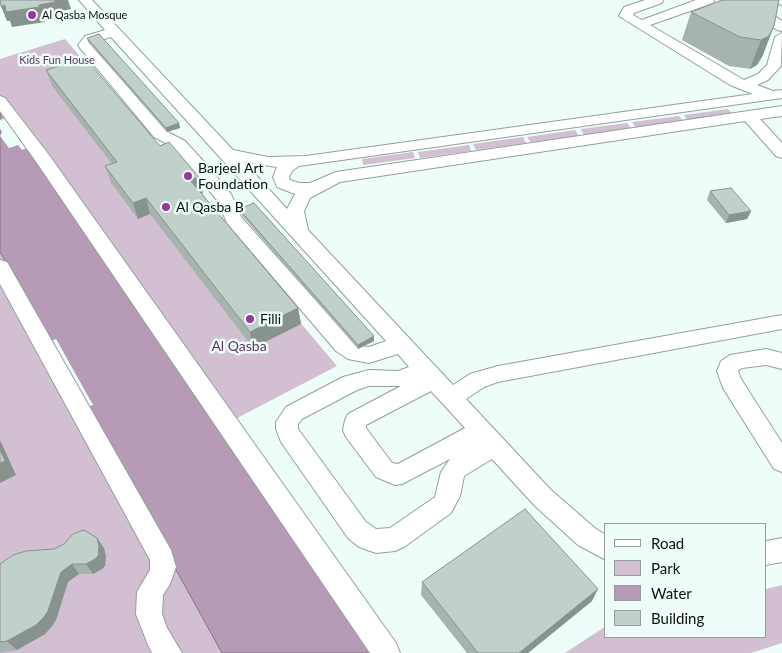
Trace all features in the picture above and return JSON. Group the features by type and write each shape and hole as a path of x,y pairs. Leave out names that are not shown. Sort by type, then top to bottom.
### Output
{"street":[{"path":"85,0 565,519 587,537 604,547"},
{"path":"657,0 629,10 626,16 744,86 778,95"},
{"path":"648,21 708,0"},
{"path":"741,0 782,27"},
{"path":"114,31 90,39 85,45 160,134 179,144 226,198 233,219 343,345 354,353 370,355 385,351 401,343"},
{"path":"744,86 763,77 774,66 782,38"},
{"path":"724,102 730,88 727,77"},
{"path":"226,154 262,162 293,163 778,95"},
{"path":"0,101 43,159 386,653"},
{"path":"300,234 295,211 304,194 324,181 348,175 782,111"},
{"path":"749,116 782,153"},
{"path":"293,163 286,166 282,172 283,183 297,189 313,188"},
{"path":"0,267 162,558 161,575 150,592 149,608 152,625 168,653"},
{"path":"452,397 478,380 498,374 782,322"},
{"path":"782,361 766,357 737,361 728,367 727,371 731,382 782,462"},
{"path":"430,374 398,379 369,378 351,383 294,413 287,422 289,435 357,530 368,540 376,542 395,538 443,505 448,496 453,472 489,437"},
{"path":"430,374 356,420 354,430 384,470 395,475 402,474 489,437"},
{"path":"767,553 782,550"}],"green space":[{"name":"Al Qasba","path":"65,39 90,68 87,69 203,193 194,197 337,366 220,427 0,108 0,59"},
{"path":"728,109 732,114 688,121 684,115"},
{"path":"679,116 683,121 636,128 632,122"},
{"path":"627,123 631,128 584,135 581,129"},
{"path":"575,130 579,136 531,142 527,137"},
{"path":"523,137 526,143 476,150 473,144"},
{"path":"469,145 471,151 420,158 418,152"},
{"path":"413,152 415,158 363,165 362,159"},
{"path":"0,252 84,406 222,653 0,653"},
{"path":"782,585 782,643 751,653 565,653 604,627 604,638 767,638 767,589"}],"water":[{"path":"0,108 373,653 222,653 0,252"}],"pier":[{"path":"8,117 29,147 22,150 18,145 9,148 0,136 2,132 0,120"},
{"path":"56,339 93,405 90,406 102,429 98,431 49,342"}],"building":[{"path":"0,0 55,0 55,2 39,5 39,7 6,12 5,5 1,6"},
{"path":"722,0 779,0 774,26 769,36 761,40 740,37 691,12"},
{"path":"99,34 179,123 166,128 87,38"},
{"name":"Al Qasba B","path":"85,58 160,146 169,142 199,177 190,180 298,308 250,332 146,198 133,203 105,166 117,162 46,70"},
{"path":"731,188 751,211 729,215 710,191"},
{"path":"254,203 374,336 358,345 239,209"},
{"path":"0,449 5,461 0,463"},
{"path":"525,509 598,589 519,653 478,653 422,582"},
{"path":"84,530 97,538 98,556 86,564 72,564 61,572 48,611 44,617 36,625 7,641 0,642 0,564 13,555 26,551 54,549 64,544 73,534"}],"place":[{"name":"Al Qasba Mosque","path":"32,15"},
{"name":"Barjeel Art Foundation","path":"188,176"},
{"name":"Al Qasba B","path":"166,207"},
{"name":"Filli","path":"250,319"}],"park label":[{"name":"Kids Fun House","path":"57,60"}]}
